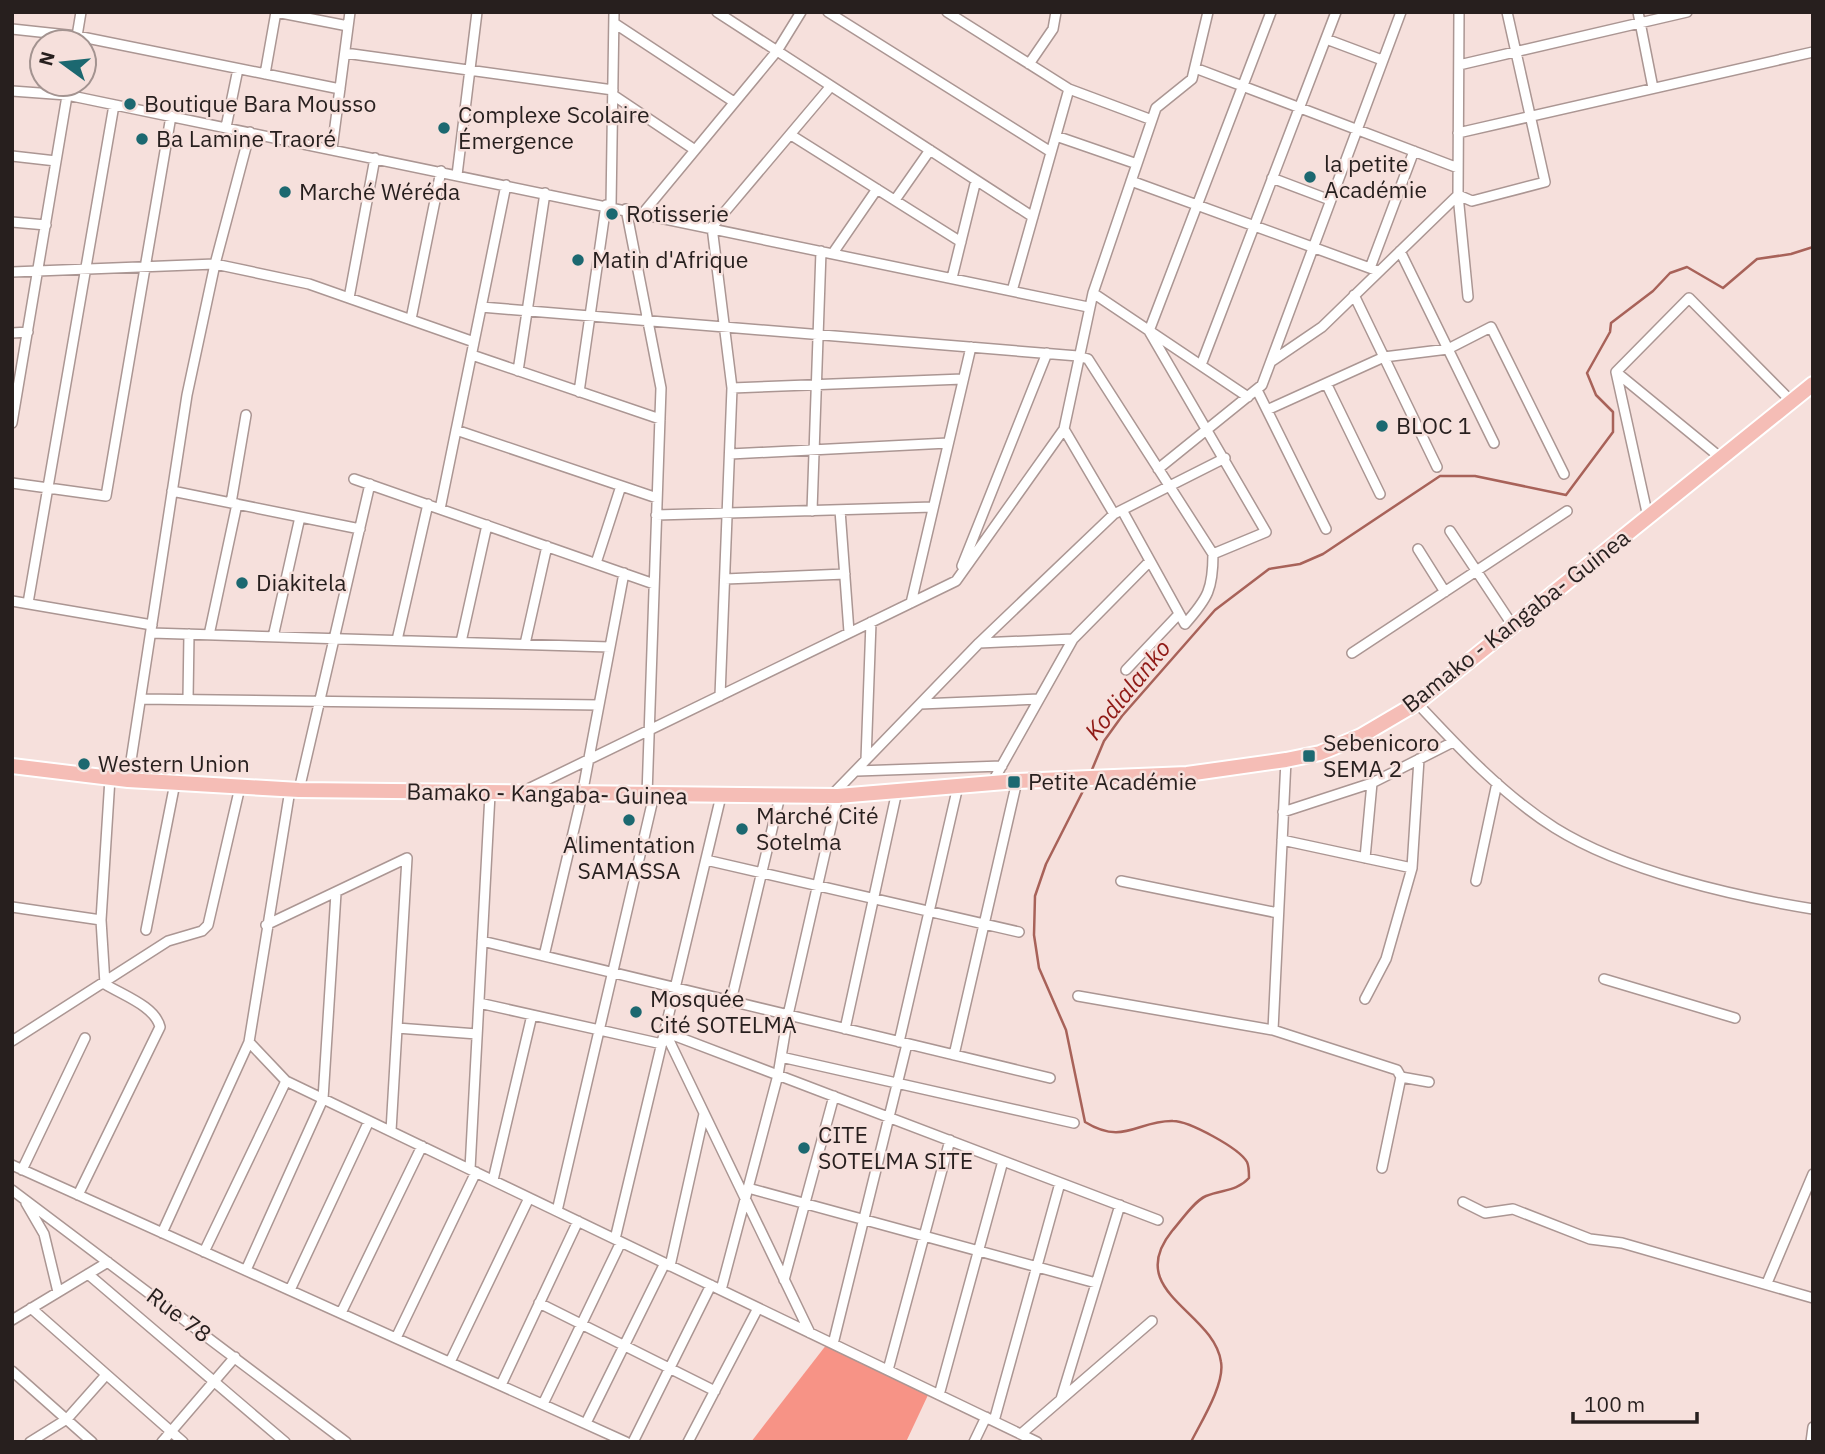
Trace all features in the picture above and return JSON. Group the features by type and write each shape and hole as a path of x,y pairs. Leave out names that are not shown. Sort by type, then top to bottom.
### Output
{"main road":[{"name":"Bamako - Kangaba- Guinea","path":"13,766 128,780 295,790 835,796 1017,780 1187,774 1320,753 1361,736 1417,703 1813,384"}],"street":[{"path":"265,74 276,12 348,26"},
{"path":"332,149 350,12"},
{"path":"457,174 477,12"},
{"path":"579,392 609,205 614,12"},
{"path":"717,12 1033,217"},
{"path":"643,213 777,51 801,12"},
{"path":"828,12 1051,152"},
{"path":"947,12 1069,89 1152,120"},
{"path":"1029,64 1053,29 1056,12"},
{"path":"516,794 956,581 1064,429 1088,307 1152,120 1157,108 1192,79 1208,12"},
{"path":"1149,331 1271,12"},
{"path":"1201,365 1336,12"},
{"path":"1158,469 1257,390 1270,362 1401,12"},
{"path":"1459,12 1458,195 1468,297"},
{"path":"1458,195 1472,201 1545,182 1507,12"},
{"path":"1638,12 1653,89"},
{"path":"1459,65 1687,12"},
{"path":"614,23 734,102"},
{"path":"1326,39 1382,60"},
{"path":"98,43 340,89"},
{"path":"1458,132 1813,52"},
{"path":"345,53 613,92 695,150"},
{"path":"1195,68 1458,168"},
{"path":"226,127 237,69"},
{"path":"720,696 732,388 712,228 831,86"},
{"path":"1012,291 1069,89"},
{"path":"12,423 14,397 28,332 66,98"},
{"path":"83,98 609,205 1088,307"},
{"path":"28,603 114,104"},
{"path":"12,483 106,496 171,116"},
{"path":"128,780 187,395 215,264 250,132"},
{"path":"791,135 961,242"},
{"path":"1056,136 1137,164"},
{"path":"895,200 930,150"},
{"path":"1374,270 1414,151"},
{"path":"12,156 56,161"},
{"path":"349,298 375,158"},
{"path":"411,320 441,171"},
{"path":"1272,178 1331,200"},
{"path":"952,278 976,180"},
{"path":"1131,181 1374,270"},
{"path":"440,509 506,184"},
{"path":"833,253 877,189"},
{"path":"518,371 545,192"},
{"path":"1270,362 1322,327 1374,270 1400,251 1458,195"},
{"path":"557,1211 651,795 649,730 661,388 626,209"},
{"path":"12,222 46,225"},
{"path":"812,511 821,251"},
{"path":"1400,251 1494,443"},
{"path":"12,272 215,264 309,284 474,342"},
{"path":"1093,293 1248,397"},
{"path":"1354,295 1437,467"},
{"path":"1616,372 1689,298 1791,401"},
{"path":"481,307 1047,353 1088,359 1213,554 1213,581 1206,600 1185,624 1150,561 1064,429"},
{"path":"1267,410 1384,357 1448,349 1491,327 1564,474"},
{"path":"1149,331 1266,532 1213,554"},
{"path":"12,333 28,332"},
{"path":"911,603 971,347"},
{"path":"956,581 1047,353"},
{"path":"471,355 660,419"},
{"path":"1616,372 1721,458"},
{"path":"1616,372 1648,517"},
{"path":"732,388 963,379"},
{"path":"1327,385 1380,494"},
{"path":"1257,390 1326,529"},
{"path":"209,635 234,504 246,415"},
{"path":"456,430 657,498"},
{"path":"730,454 948,443"},
{"path":"721,1290 778,1075 788,1015 835,796 979,643 1118,512 1225,458"},
{"path":"354,479 654,583"},
{"path":"162,1233 249,1042 267,925 295,790 319,701 370,484"},
{"path":"596,563 621,486"},
{"path":"173,491 360,529"},
{"path":"397,640 428,504"},
{"path":"656,515 933,507"},
{"path":"840,510 849,632"},
{"path":"1352,653 1567,511"},
{"path":"272,636 300,517"},
{"path":"460,642 487,525"},
{"path":"1450,531 1513,626"},
{"path":"524,644 548,546"},
{"path":"1418,549 1445,592"},
{"path":"992,783 1073,639 1150,561"},
{"path":"544,956 582,795 624,573"},
{"path":"725,579 845,574"},
{"path":"12,601 189,634 610,647"},
{"path":"1126,670 1179,614"},
{"path":"866,760 871,622"},
{"path":"188,699 189,634"},
{"path":"979,643 1073,639"},
{"path":"141,699 599,705"},
{"path":"920,704 1039,699"},
{"path":"1417,703 1453,742 1497,783 1554,827 1615,860 1770,902 1813,909"},
{"path":"1283,812 1373,783 1453,742"},
{"path":"1365,999 1385,959 1412,868 1419,759"},
{"path":"1273,1030 1286,760"},
{"path":"12,771 13,766"},
{"path":"857,771 1002,766"},
{"path":"105,985 101,920 110,778"},
{"path":"954,1055 1017,780"},
{"path":"146,930 175,783"},
{"path":"1365,858 1373,783"},
{"path":"1476,881 1497,783"},
{"path":"833,1344 897,1084 929,911 958,786"},
{"path":"12,1041 105,985 168,941 202,931 208,925 240,787"},
{"path":"845,1029 897,791"},
{"path":"396,1338 473,1171 477,1034 490,794"},
{"path":"543,1404 582,1324 618,1240 721,796"},
{"path":"731,1001 780,796"},
{"path":"1282,841 1412,868"},
{"path":"267,925 407,858 391,1131"},
{"path":"706,860 1019,932"},
{"path":"1121,881 1278,913"},
{"path":"246,1270 323,1099 336,893"},
{"path":"12,907 101,920"},
{"path":"482,941 1050,1078"},
{"path":"1604,979 1735,1018"},
{"path":"78,1195 159,1027 158,1017 105,985"},
{"path":"1078,996 1273,1030 1396,1070 1401,1077 1429,1082"},
{"path":"479,1003 662,1044"},
{"path":"493,1180 532,1015"},
{"path":"397,1028 477,1034"},
{"path":"665,1032 1158,1220"},
{"path":"665,1032 810,1332"},
{"path":"22,1170 85,1038"},
{"path":"249,1042 286,1081 1037,1442"},
{"path":"781,1057 1074,1123"},
{"path":"1382,1168 1401,1077"},
{"path":"204,1252 286,1081"},
{"path":"784,1280 834,1096"},
{"path":"586,1423 668,1264 704,1114"},
{"path":"290,1290 369,1121"},
{"path":"888,1370 950,1140"},
{"path":"341,1313 422,1146"},
{"path":"939,1395 1003,1161"},
{"path":"12,1165 626,1442"},
{"path":"1767,1283 1813,1174"},
{"path":"974,1442 990,1419 1038,1267 1060,1182"},
{"path":"748,1188 1096,1283"},
{"name":"Rue 78","path":"12,1190 346,1442"},
{"path":"450,1362 529,1198"},
{"path":"24,1199 44,1234 58,1292"},
{"path":"1462,1202 1485,1213 1513,1209 1590,1239 1622,1243 1813,1298"},
{"path":"1061,1399 1120,1205"},
{"path":"500,1385 578,1221"},
{"path":"12,1320 108,1262"},
{"path":"88,1274 285,1442"},
{"path":"633,1442 711,1285"},
{"path":"539,1303 715,1391"},
{"path":"31,1308 183,1442"},
{"path":"688,1442 758,1308"},
{"path":"1021,1434 1152,1321"},
{"path":"162,1442 235,1357"},
{"path":"12,1371 92,1442"},
{"path":"30,1442 67,1419 106,1375"},
{"path":"1811,1442 1813,1427"}],"shaded area":[{"path":"827,1344 928,1395 906,1442 751,1442"}],"waterway":[{"name":"Kodialanko","path":"1091,772 1104,741 1122,716 1215,610 1269,569 1300,564 1323,554 1440,476 1475,476 1566,495 1613,432 1613,412 1596,395 1587,373 1610,332 1611,323 1653,291 1670,273 1687,267 1723,288 1757,259 1791,254 1813,247"},
{"name":"Kodialanko","path":"1086,785 1046,864 1035,896 1034,935 1039,968 1066,1030 1085,1122 1110,1132 1121,1132 1161,1122 1180,1122 1224,1143 1242,1156 1249,1168 1249,1178 1244,1183 1206,1196 1197,1202 1172,1231 1160,1252 1158,1270 1164,1286 1204,1329 1215,1344 1221,1362 1216,1392 1191,1442"}],"place":[{"name":"Boutique Bara Mousso","path":"130,104"},
{"name":"Complexe Scolaire Émergence","path":"444,128"},
{"name":"Ba Lamine Traoré","path":"142,139"},
{"name":"la petite Académie","path":"1310,177"},
{"name":"Marché Wéréda","path":"285,192"},
{"name":"Rotisserie","path":"612,214"},
{"name":"Matin d'Afrique","path":"578,260"},
{"name":"BLOC 1","path":"1382,426"},
{"name":"Diakitela","path":"242,583"},
{"name":"Sebenicoro SEMA 2","path":"1309,756"},
{"name":"Western Union","path":"84,764"},
{"name":"Petite Académie","path":"1014,782"},
{"name":"Alimentation SAMASSA","path":"629,820"},
{"name":"Marché Cité Sotelma","path":"742,829"},
{"name":"Mosquée Cité SOTELMA","path":"636,1012"},
{"name":"CITE SOTELMA SITE","path":"804,1148"}]}
